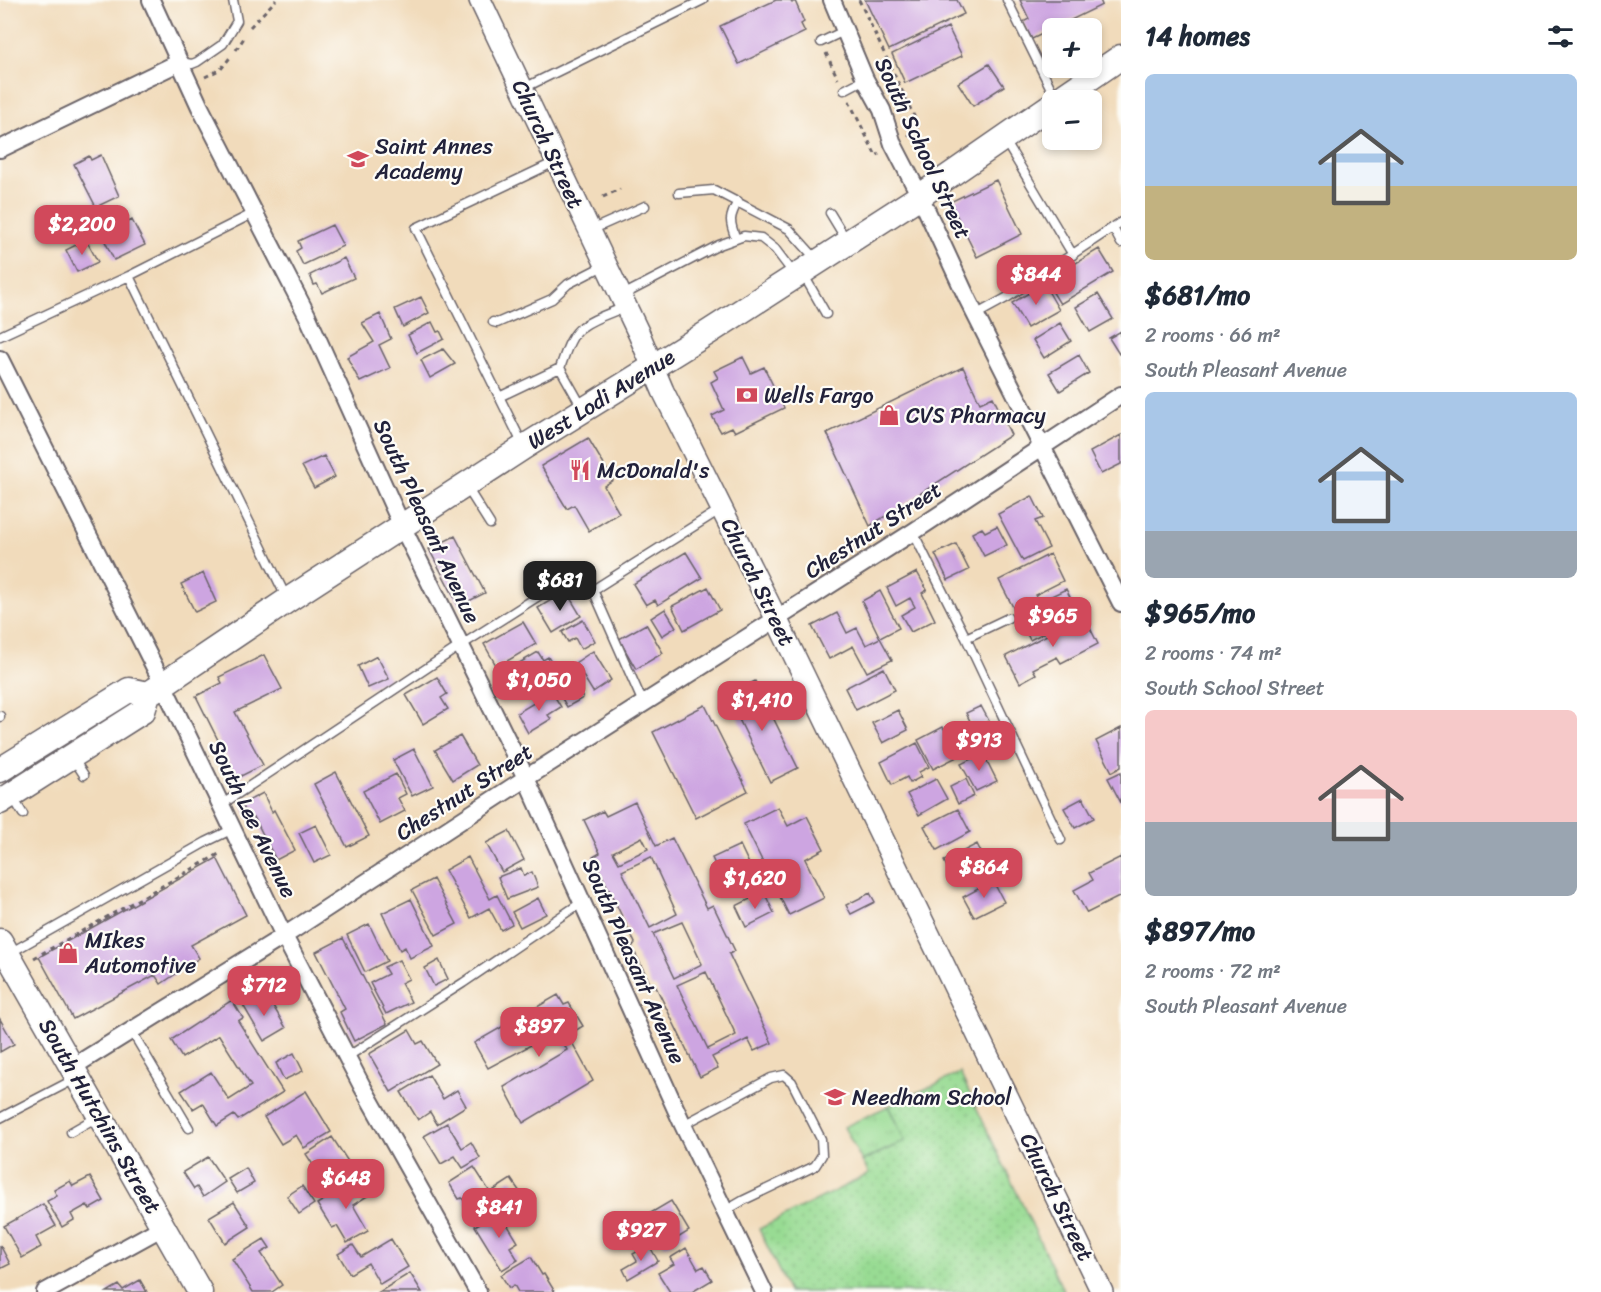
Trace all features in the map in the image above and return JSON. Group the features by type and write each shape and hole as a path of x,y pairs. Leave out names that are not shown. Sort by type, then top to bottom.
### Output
{"main road":[{"path":"1073,90 1121,57"},
{"name":"West Lodi Avenue","path":"11,804 78,766 143,711 155,690 288,600 524,447 653,368 848,243 1042,112"},
{"path":"0,770 129,690 155,690"},
{"name":"South Hutchins Street","path":"4,947 200,1292"}],"street":[{"name":"South Pleasant Avenue","path":"151,0 200,107 307,315 402,526 526,778 683,1125 764,1292"},
{"name":"Church Street","path":"480,0 653,368 1102,1292"},
{"name":"South School Street","path":"832,0 865,79 882,110 893,144 1041,446 1121,603"},
{"path":"0,149 180,62"},
{"name":"South Lee Avenue","path":"0,359 155,690 234,830 284,936 347,1058 478,1292"},
{"name":"Chestnut Street","path":"74,1073 131,1030 284,936 526,778 913,532 1121,394"},
{"path":"45,1292 163,1227"}],"lane":[{"path":"180,62 197,62 223,44 237,21 233,0"},
{"path":"522,89 703,0"},
{"path":"1007,0 1053,90"},
{"path":"821,42 846,30"},
{"path":"844,90 865,79"},
{"path":"1004,138 1073,255"},
{"path":"524,447 416,228 556,162"},
{"path":"679,193 714,190 789,229 826,314"},
{"path":"735,239 730,224 731,214 738,201"},
{"path":"589,231 645,206"},
{"path":"0,336 129,276 254,213"},
{"path":"830,213 848,243"},
{"path":"977,314 1073,255 1121,222"},
{"path":"1113,228 1121,243"},
{"path":"499,397 560,368 574,336 581,327 719,245 744,236 761,238 806,270"},
{"path":"493,322 497,324 552,299 568,284 605,265"},
{"path":"129,276 288,600"},
{"path":"560,368 583,410"},
{"path":"465,485 489,524"},
{"path":"643,703 593,590 721,509"},
{"path":"913,532 966,638 1061,840"},
{"path":"221,806 460,646 581,569"},
{"path":"966,638 1008,618"},
{"path":"4,947 234,830"},
{"path":"347,1058 582,902"},
{"path":"131,1030 189,1128"},
{"path":"0,1118 74,1073"},
{"path":"683,1125 771,1078 784,1075 792,1082 821,1139 822,1155 815,1166 725,1211"},
{"path":"71,1132 99,1116"}],"path":[{"path":"821,42 844,90"},
{"path":"603,197 620,189"},
{"path":"34,958 219,854"}],"green space":[{"path":"960,1073 1064,1292 789,1292 759,1229 869,1174 862,1161 905,1141 888,1106"},
{"path":"888,1106 905,1141 862,1161 844,1127"}],"building":[{"path":"776,0 790,0 792,3 795,1 804,22 801,24 805,32 739,64 720,26"},
{"path":"865,0 957,0 964,14 889,50"},
{"path":"1020,0 1100,0 1102,5 1075,18 1042,18 1042,34 1032,39 1023,22 1029,19"},
{"path":"948,27 962,56 905,83 892,54"},
{"path":"989,64 1004,86 973,106 958,83"},
{"path":"101,155 119,196 96,207 74,164 89,156 91,160"},
{"path":"996,180 1022,234 977,257 950,202"},
{"path":"132,220 145,245 114,260 102,235"},
{"path":"332,225 343,246 303,265 296,251 301,248 298,241"},
{"path":"86,240 98,262 77,272 66,250"},
{"path":"1099,249 1113,272 1060,304 1046,281"},
{"path":"344,258 354,278 322,293 317,284 314,285 310,275"},
{"path":"1044,284 1059,310 1027,328 1012,303"},
{"path":"1098,294 1113,319 1090,332 1076,307"},
{"path":"421,297 429,313 403,327 395,309"},
{"path":"380,314 391,339 379,345 390,368 360,382 347,357 374,342 362,323"},
{"path":"432,322 444,339 417,353 408,335"},
{"path":"1060,323 1071,341 1044,358 1033,340"},
{"path":"1121,331 1121,352 1119,354 1109,338"},
{"path":"443,349 455,364 430,378 421,360"},
{"path":"1079,355 1089,373 1060,391 1049,373"},
{"name":"Wells Fargo","path":"743,357 751,373 764,367 784,408 735,432 732,427 721,432 712,416 724,410 711,382 718,378 714,371"},
{"path":"963,367 980,403 993,397 1011,435 870,526 827,433"},
{"path":"1121,435 1121,464 1101,474 1090,452"},
{"path":"588,438 613,480 604,486 619,513 589,531 574,505 567,509 541,466"},
{"path":"324,456 335,477 314,488 302,466"},
{"path":"1032,496 1043,518 1035,521 1049,548 1023,561 998,514"},
{"path":"997,526 1007,545 984,556 972,533 982,528 985,532"},
{"path":"455,536 485,593 459,606 429,549"},
{"path":"956,544 969,570 948,580 935,554"},
{"path":"686,552 702,578 658,605 655,600 646,605 633,584"},
{"path":"1050,554 1063,581 1035,595 1039,602 1066,589 1079,615 1030,640 999,580"},
{"path":"917,572 927,590 922,593 935,620 911,632 901,615 915,607 910,598 896,606 887,588"},
{"path":"203,573 216,602 195,612 181,584"},
{"path":"708,587 720,610 684,630 672,606"},
{"path":"566,591 581,616 553,633 538,608"},
{"path":"880,591 899,628 880,638 862,601"},
{"path":"665,609 676,627 662,636 651,618"},
{"path":"837,613 847,633 857,628 866,645 880,638 892,660 867,672 853,646 829,659 812,626"},
{"path":"1084,616 1098,644 1061,663 1057,657 1033,669 1036,674 1020,683 1006,656"},
{"path":"583,620 595,641 581,649 575,638 568,642 562,632"},
{"path":"523,622 536,644 497,667 484,644"},
{"path":"646,624 663,653 636,669 619,639"},
{"path":"593,651 611,680 593,692 575,663"},
{"path":"538,652 543,660 548,657 555,668 515,692 504,672"},
{"path":"264,655 282,689 235,712 263,765 231,781 224,767 230,764 196,696 222,683 219,677"},
{"path":"377,656 389,679 368,688 358,666"},
{"path":"884,668 895,690 856,710 845,688"},
{"path":"437,677 447,694 441,698 448,709 423,724 406,695"},
{"path":"571,677 583,698 567,707 555,687"},
{"path":"755,681 798,768 770,782 727,695"},
{"path":"552,692 561,707 548,715 551,719 528,733 517,713"},
{"path":"705,705 748,791 696,818 653,732"},
{"path":"981,706 989,721 974,729 966,713"},
{"path":"898,710 908,730 883,743 872,723"},
{"path":"943,727 959,756 933,769 918,740"},
{"path":"1121,728 1121,767 1112,772 1096,741"},
{"path":"460,736 477,765 453,780 435,750"},
{"path":"917,743 929,767 919,772 921,777 910,783 907,777 892,785 881,762"},
{"path":"414,749 433,786 412,796 393,760"},
{"path":"983,753 997,781 976,791 961,764"},
{"path":"336,772 369,836 347,847 314,784"},
{"path":"1121,772 1121,803 1108,778"},
{"path":"396,774 406,794 398,798 405,811 380,824 363,791"},
{"path":"936,779 947,799 919,815 907,794"},
{"path":"966,779 974,796 958,804 950,787"},
{"path":"263,793 295,850 276,860 254,817 249,819 242,804"},
{"path":"1083,798 1094,818 1075,828 1064,808"},
{"path":"635,802 656,846 672,838 707,908 713,905 735,951 729,954 772,1043 754,1051 748,1039 712,1057 718,1068 700,1077 656,987 652,987 632,947 635,943 593,857 600,853 584,820 603,811 606,816","holes":["642,837 648,849 619,863 613,852","651,857 677,914 650,928 622,871","682,922 702,964 674,978 653,934","706,972 736,1035 708,1049 677,985"]},
{"path":"778,807 788,826 807,816 824,849 805,859 824,898 789,915 744,824"},
{"path":"958,809 970,832 937,850 924,826"},
{"path":"316,825 331,855 314,863 299,833"},
{"path":"509,831 524,860 502,872 486,843"},
{"path":"977,844 989,868 956,884 944,861"},
{"path":"740,845 750,866 722,879 712,858"},
{"path":"468,857 490,899 497,895 512,924 501,930 489,908 471,918 445,870"},
{"path":"1121,857 1121,896 1087,913 1074,890 1093,880 1089,873"},
{"path":"217,858 246,915 191,945 199,958 161,984 155,975 73,1019 39,957"},
{"path":"521,868 524,876 532,872 538,887 507,899 498,877"},
{"path":"433,879 457,924 436,935 412,890"},
{"path":"993,881 1004,902 974,917 963,897"},
{"path":"764,892 774,913 746,927 736,906"},
{"path":"870,893 875,902 851,914 846,905"},
{"path":"538,898 546,914 520,927 512,912"},
{"path":"411,899 434,946 410,958 405,947 400,950 382,913"},
{"path":"369,924 387,961 365,972 347,935"},
{"path":"343,938 387,1024 354,1041 340,1012 345,1009 316,952"},
{"path":"399,960 409,979 401,983 411,1002 386,1014 370,983 388,974 384,967"},
{"path":"439,960 448,979 434,986 425,968"},
{"path":"265,992 286,1028 264,1041 243,1005"},
{"path":"558,995 564,1005 569,1003 583,1026 568,1035 593,1081 523,1123 504,1087 567,1050 557,1031 488,1068 474,1043"},
{"path":"232,1000 243,1018 238,1021 283,1092 238,1120 234,1115 217,1126 203,1103 193,1109 181,1091 211,1072 229,1100 251,1086 219,1035 182,1058 171,1040"},
{"path":"0,1019 14,1044 0,1052"},
{"path":"409,1030 417,1044 423,1041 437,1064 391,1092 369,1054"},
{"path":"294,1053 303,1071 284,1080 276,1063"},
{"path":"429,1075 443,1099 457,1090 466,1106 437,1124 430,1112 418,1120 401,1092"},
{"path":"306,1091 331,1132 304,1148 296,1135 281,1144 264,1117"},
{"path":"447,1123 462,1148 471,1142 480,1158 463,1168 455,1156 441,1164 424,1136"},
{"path":"332,1137 353,1169 318,1191 310,1181 319,1174 306,1154"},
{"path":"208,1157 225,1182 203,1197 197,1187 194,1189 183,1172"},
{"path":"474,1167 490,1192 469,1207 462,1198 459,1199 449,1183"},
{"path":"246,1168 254,1183 237,1193 228,1179"},
{"path":"90,1177 104,1201 90,1209 87,1205 71,1214 74,1220 62,1227 47,1201 57,1196 54,1190 70,1181 73,1186"},
{"path":"359,1178 369,1195 353,1205 368,1231 347,1243 337,1226 332,1228 317,1204"},
{"path":"511,1179 520,1192 503,1203 494,1190"},
{"path":"302,1186 314,1204 299,1214 287,1196"},
{"path":"671,1201 689,1231 665,1246 659,1236 644,1244 632,1224"},
{"path":"234,1202 250,1227 225,1243 209,1217"},
{"path":"43,1204 56,1226 36,1237 41,1247 22,1258 4,1226"},
{"path":"499,1211 518,1242 510,1247 518,1260 502,1270 475,1226"},
{"path":"264,1239 270,1248 261,1253 282,1285 272,1292 253,1292 232,1259"},
{"path":"391,1239 408,1267 380,1284 368,1263 350,1274 338,1254 353,1245 361,1257"},
{"path":"0,1245 10,1264 0,1269"},
{"path":"649,1245 658,1261 628,1279 623,1269 637,1261 633,1254"},
{"path":"686,1248 698,1269 704,1266 712,1280 692,1292 670,1292 658,1273 674,1264 670,1258"},
{"path":"531,1257 555,1292 518,1292 514,1285 509,1288 501,1275"},
{"path":"410,1273 422,1292 379,1292"},
{"path":"140,1280 147,1292 107,1292 119,1285 123,1290"}],"place":[{"name":"Saint Annes Academy","path":"358,159"},
{"name":"Wells Fargo","path":"747,395"},
{"name":"CVS Pharmacy","path":"889,415"},
{"name":"McDonald's","path":"580,470"},
{"name":"MIkes Automotive","path":"68,953"},
{"name":"Needham School","path":"835,1097"}]}
